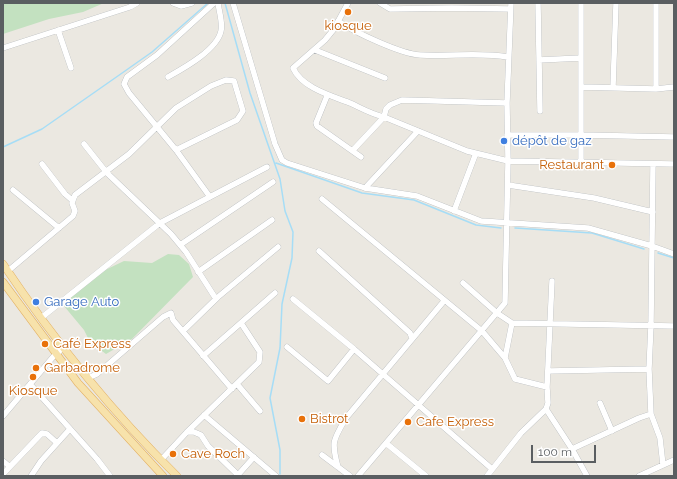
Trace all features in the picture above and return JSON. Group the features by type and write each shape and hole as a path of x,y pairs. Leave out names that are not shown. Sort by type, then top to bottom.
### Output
{"main road":[{"path":"3,264 41,318 88,378 114,409 177,476"},
{"path":"3,282 101,410 163,476"}],"street":[{"path":"3,48 130,7 137,3"},
{"path":"173,3 181,6 192,3"},
{"path":"210,197 176,150 129,94 124,84 127,77 157,55 214,3"},
{"path":"168,77 203,54 218,41 222,29 218,3"},
{"path":"233,3 275,144 282,160 287,163 365,188 417,196 480,221 588,228 652,246 674,254"},
{"path":"348,3 338,22 336,30 315,50 295,65 293,69 305,81 327,96 350,103 371,114 384,117 476,153 508,161 674,164"},
{"path":"358,476 387,444 505,303 508,185 507,103 510,6 390,9 380,3"},
{"path":"538,3 540,111"},
{"path":"580,3 582,87 581,163"},
{"path":"613,87 616,3"},
{"path":"656,3 656,89"},
{"path":"338,22 352,30 418,55 478,54 508,57"},
{"path":"58,30 71,68"},
{"path":"315,50 385,78"},
{"path":"539,60 581,58"},
{"path":"72,200 75,196 129,154 176,108 211,86 226,80 234,81 243,111 241,115 236,120 176,150"},
{"path":"582,87 656,89 674,87"},
{"path":"327,96 316,123 317,126 361,157"},
{"path":"353,150 384,117 386,109 390,105 402,100 507,103"},
{"path":"365,188 418,131"},
{"path":"507,135 582,134 674,137"},
{"path":"84,144 107,172 160,223 180,245 216,299"},
{"path":"454,211 476,153"},
{"path":"8,271 74,214 72,200 65,194 42,164"},
{"path":"653,164 649,369 651,414 660,438 663,465"},
{"path":"41,318 160,223 267,167"},
{"path":"180,245 273,182"},
{"path":"508,185 594,198 653,212"},
{"path":"13,190 59,228"},
{"path":"322,199 482,331 506,358 515,379 547,387"},
{"path":"198,272 272,220"},
{"path":"183,331 216,299 278,247"},
{"path":"319,251 410,333 412,338"},
{"path":"486,476 521,433 546,410 548,403 547,387 552,281"},
{"path":"463,283 497,313 512,322 674,326"},
{"path":"203,356 275,293"},
{"path":"293,299 419,404 492,469"},
{"path":"338,467 334,452 334,439 346,418 444,301"},
{"path":"88,378 97,374 163,317 171,313 173,320 232,389"},
{"path":"506,358 512,322"},
{"path":"161,460 204,415 255,367 261,357 258,348 241,323"},
{"path":"3,416 56,353 64,347"},
{"path":"288,347 328,381 354,349"},
{"path":"548,371 649,369"},
{"path":"30,384 69,430 98,459 110,476"},
{"path":"237,384 260,411"},
{"path":"600,404 612,431"},
{"path":"546,410 572,449 587,476"},
{"path":"572,449 651,414"},
{"path":"204,415 276,476"},
{"path":"31,476 41,461 69,430"},
{"path":"187,432 194,432 201,435 208,446 238,476 254,457"},
{"path":"3,474 42,433 47,434 57,443"},
{"path":"387,444 426,476"},
{"path":"322,455 350,476"},
{"path":"639,476 674,460"},
{"path":"3,461 9,466"}],"green space":[{"path":"3,3 104,3 83,12 49,19 3,34"},
{"path":"168,254 179,255 189,264 193,277 132,339 106,354 90,342 84,330 64,306 66,298 101,272 124,261 152,263"}],"waterway":[{"path":"3,147 42,129 125,71 152,52 208,3"},
{"path":"225,3 250,93 280,179 285,211 293,232 292,258 282,304 280,348 270,398 280,450 280,474"},
{"path":"276,163 362,193 414,200 476,225 501,228"},
{"path":"515,228 592,233 644,249"},
{"path":"658,253 674,258"}],"place":[{"name":"kiosque","path":"348,12"},
{"name":"dépôt de gaz","path":"504,141"},
{"name":"Restaurant","path":"612,165"},
{"name":"Garage Auto","path":"36,302"},
{"name":"Café Express","path":"45,344"},
{"name":"Garbadrome","path":"36,368"},
{"name":"Kiosque","path":"33,377"},
{"name":"Bistrot","path":"302,419"},
{"name":"Cafe Express","path":"408,422"},
{"name":"Cave Roch","path":"173,454"}]}
